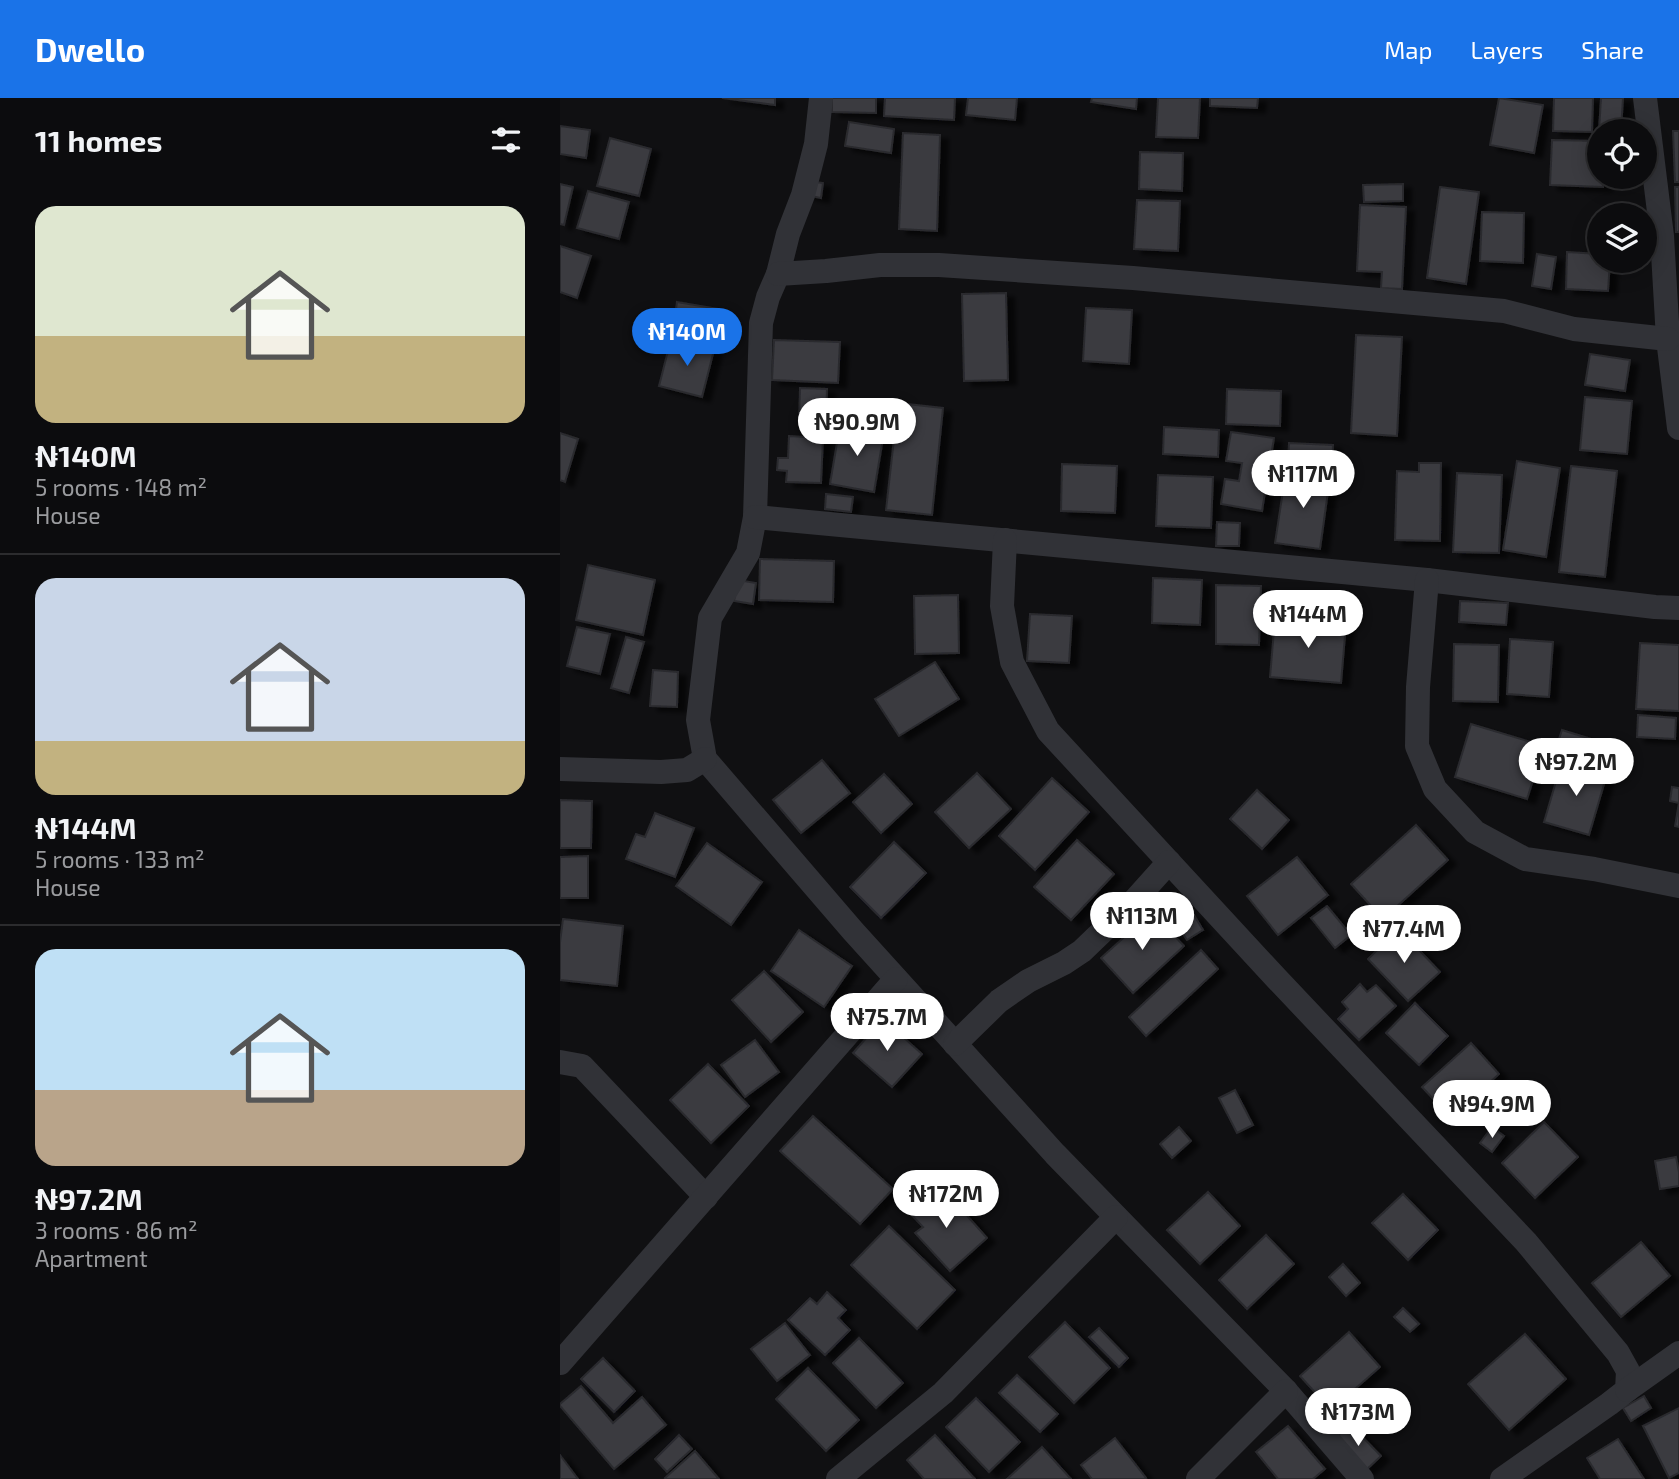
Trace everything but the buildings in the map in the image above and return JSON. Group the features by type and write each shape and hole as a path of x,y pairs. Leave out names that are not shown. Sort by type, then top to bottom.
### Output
{"street":[{"path":"821,98 816,144 803,195 761,323 755,517 748,553 710,618 698,720 705,760 1055,1154 1286,1391 1362,1479"},
{"path":"1645,98 1662,236 1668,339 1679,428"},
{"path":"778,274 880,265 927,265 1133,278 1504,311 1574,329 1668,339"},
{"path":"755,517 1427,579 1679,608"},
{"path":"1005,540 1002,606 1012,662 1048,731 1277,979 1527,1242 1618,1353 1628,1371 1627,1390"},
{"path":"1427,579 1418,687 1417,746 1435,789 1475,832 1525,859 1679,886"},
{"path":"560,769 661,772 687,770 705,760"},
{"path":"955,1044 999,1001 1028,981 1082,951 1135,901 1169,862"},
{"path":"560,1363 897,979"},
{"path":"560,1062 582,1066 706,1196"},
{"path":"838,1479 943,1393 1116,1217"},
{"path":"1502,1479 1679,1353"},
{"path":"1198,1479 1286,1391"}]}
